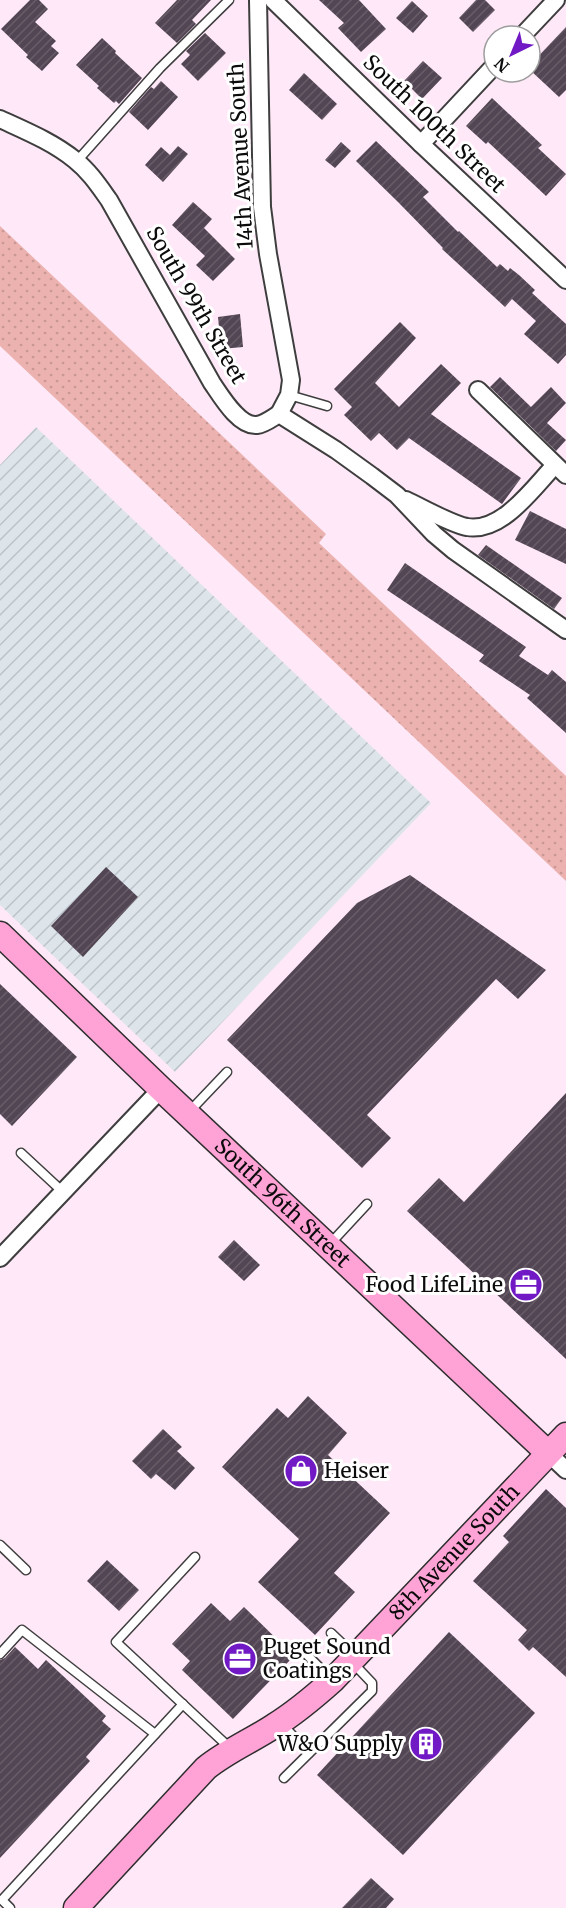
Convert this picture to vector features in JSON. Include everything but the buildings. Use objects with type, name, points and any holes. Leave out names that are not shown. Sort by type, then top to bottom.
[{"type":"street","name":"14th Avenue South","points":[[258,0],[262,207],[268,254],[291,380],[289,395],[279,414]]},
{"type":"street","name":"South 100th Street","points":[[273,0],[421,144],[566,280]]},
{"type":"street","points":[[533,24],[556,0]]},
{"type":"street","points":[[421,144],[482,79]]},
{"type":"street","name":"South 99th Street","points":[[0,119],[57,147],[94,179],[109,200],[212,383],[229,406],[246,423],[256,425],[279,414]]},
{"type":"street","points":[[397,495],[465,527],[480,527],[493,524],[505,517],[561,470],[478,390]]},
{"type":"street","points":[[279,414],[336,450],[397,495],[434,534],[453,550],[566,630]]},
{"type":"street","name":"South 96th Street","points":[[0,934],[161,1089],[566,1470]]},
{"type":"street","points":[[0,1258],[161,1089]]},
{"type":"street","name":"8th Avenue South","points":[[76,1908],[206,1768],[231,1749],[295,1713],[333,1680],[465,1535],[566,1435]]},
{"type":"lane","points":[[77,162],[160,68],[229,0]]},
{"type":"lane","points":[[289,395],[327,406]]},
{"type":"lane","points":[[188,1114],[227,1072]]},
{"type":"lane","points":[[21,1153],[63,1192]]},
{"type":"lane","points":[[328,1246],[368,1204]]},
{"type":"lane","points":[[0,1545],[26,1570]]},
{"type":"lane","points":[[195,1557],[116,1642],[231,1749]]},
{"type":"lane","points":[[0,1654],[22,1630],[156,1734]]},
{"type":"lane","points":[[284,1778],[372,1691],[372,1683],[331,1633]]},
{"type":"lane","points":[[303,1651],[333,1680]]},
{"type":"lane","points":[[10,1908],[1,1901],[183,1704]]},
{"type":"lane","points":[[280,1722],[309,1753]]},
{"type":"shaded area","points":[[0,226],[326,534],[319,543],[566,776],[566,881],[0,346]]},
{"type":"shaded area","points":[[36,427],[431,803],[175,1072],[0,905],[0,465]]},
{"type":"place","name":"Food LifeLine","points":[[526,1285]]},
{"type":"place","name":"Heiser","points":[[301,1471]]},
{"type":"place","name":"Puget Sound Coatings","points":[[240,1659]]},
{"type":"place","name":"W&O Supply","points":[[426,1744]]}]
